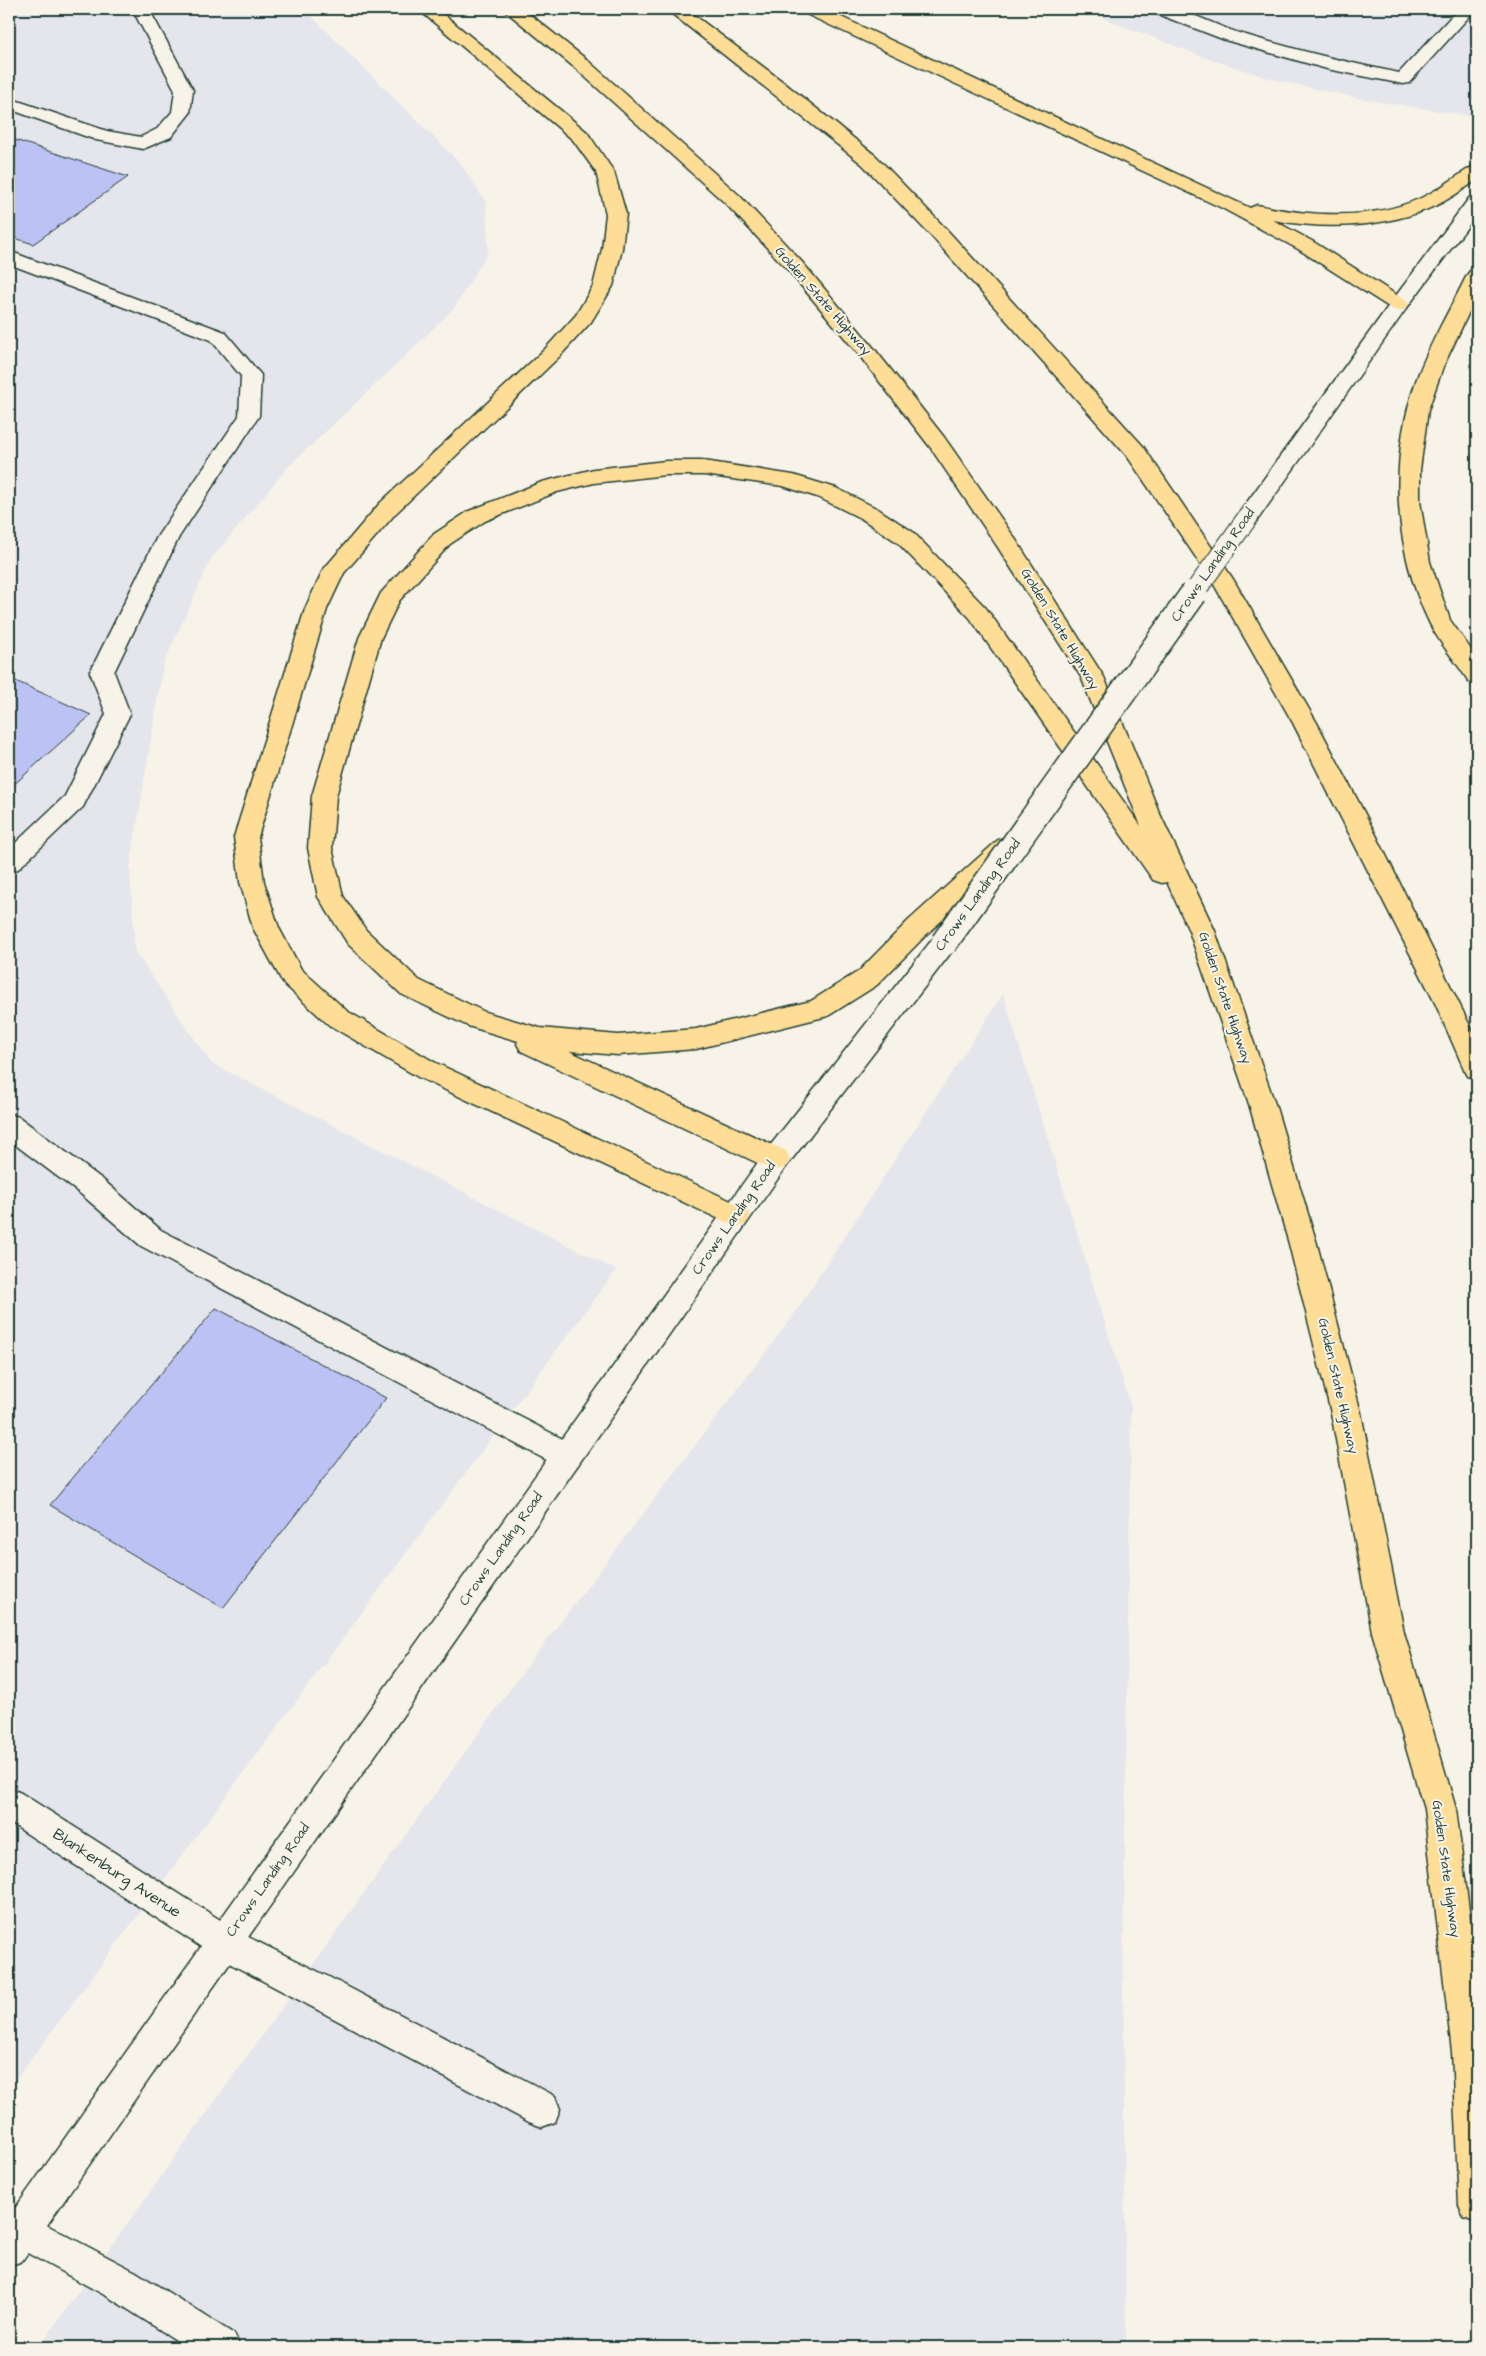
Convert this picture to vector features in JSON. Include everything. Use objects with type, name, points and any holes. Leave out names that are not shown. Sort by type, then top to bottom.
[{"type":"highway","points":[[427,9],[580,136],[604,172],[616,214],[612,249],[603,286],[584,318],[552,353],[388,508],[334,570],[316,609],[246,837],[252,882],[266,928],[292,976],[338,1018],[427,1070],[736,1216]]},
{"type":"highway","name":"Golden State Highway","points":[[512,9],[580,63],[651,124],[732,199],[796,266],[937,442],[1006,542],[1092,677],[1147,812],[1202,930],[1262,1104],[1303,1244],[1346,1413],[1388,1632],[1440,1809],[1470,2052],[1477,2205]]},
{"type":"highway","points":[[676,9],[768,79],[869,160],[942,234],[1135,451],[1222,579],[1305,723],[1435,976],[1477,1069]]},
{"type":"highway","points":[[810,9],[1229,204],[1305,245],[1399,305]]},
{"type":"highway","points":[[1229,204],[1277,216],[1313,219],[1353,218],[1397,212],[1426,202],[1477,172]]},
{"type":"highway","points":[[1477,274],[1427,381],[1409,445],[1409,454],[1411,533],[1423,576],[1439,621],[1477,676]]},
{"type":"highway","points":[[776,1159],[410,987],[357,938],[330,897],[320,848],[324,796],[370,638],[388,598],[442,540],[477,516],[542,490],[594,476],[666,468],[704,468],[744,472],[785,480],[828,492],[870,514],[905,537],[978,613],[1202,930]]},
{"type":"highway","points":[[477,1019],[540,1038],[618,1046],[696,1039],[819,1009],[868,978],[918,927],[1024,831]]},
{"type":"street","points":[[9,103],[103,136],[143,143],[164,133],[181,113],[184,90],[143,13],[138,9]]},
{"type":"street","points":[[1161,9],[1231,36],[1333,65],[1403,79],[1467,9]]},
{"type":"street","name":"Crows Landing Road","points":[[15,2239],[776,1159],[944,943],[1399,305],[1477,201]]},
{"type":"street","points":[[9,257],[218,336],[251,375],[249,416],[168,537],[102,672],[118,714],[74,801],[9,864]]},
{"type":"street","points":[[9,1126],[92,1187],[151,1238],[567,1456]]},
{"type":"street","name":"Blankenburg Avenue","points":[[9,1804],[224,1942],[316,1988],[542,2109]]},
{"type":"street","points":[[15,2239],[123,2285],[221,2347]]},
{"type":"shaded area","points":[[9,9],[304,9],[461,164],[486,203],[488,252],[454,308],[287,468],[211,559],[163,665],[130,868],[135,952],[211,1063],[616,1270],[9,2089]]},
{"type":"shaded area","points":[[1080,9],[1477,9],[1477,106],[1470,116],[1362,99],[1275,80],[1206,58]]},
{"type":"shaded area","points":[[1003,994],[1131,1407],[1123,1986],[1126,2347],[39,2347],[516,1681],[791,1319]]},
{"type":"building","points":[[9,138],[128,177],[33,244],[9,236]]},
{"type":"building","points":[[9,678],[91,715],[9,789]]},
{"type":"building","points":[[216,1308],[386,1398],[223,1608],[50,1505]]}]
